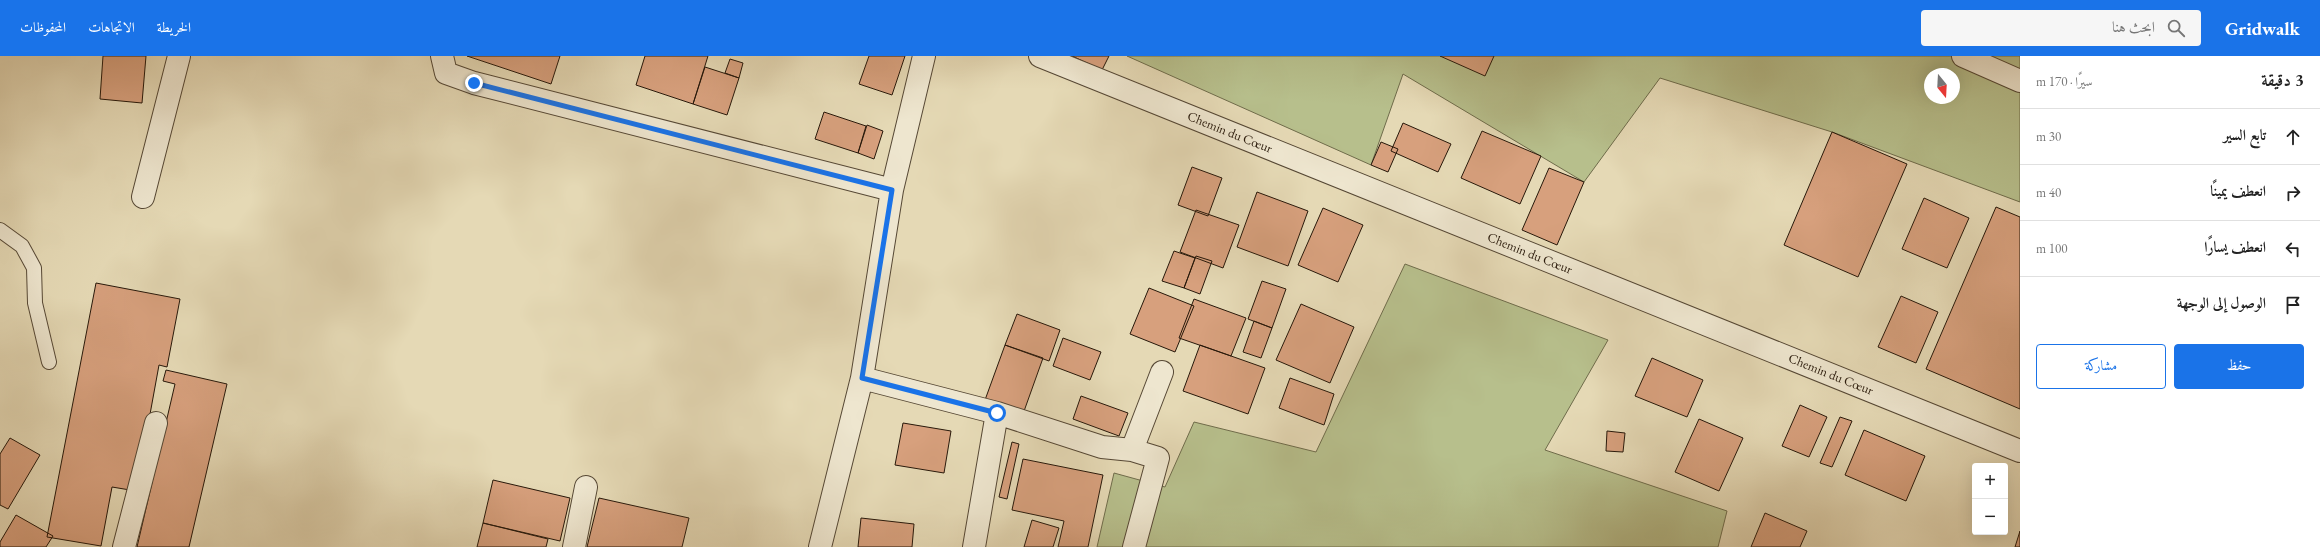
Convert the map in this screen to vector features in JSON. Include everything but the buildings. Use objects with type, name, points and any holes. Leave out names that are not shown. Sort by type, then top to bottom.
[{"type":"street","points":[[143,197],[179,56]]},
{"type":"street","points":[[442,56],[446,72],[474,83],[892,190]]},
{"type":"street","points":[[820,547],[862,378],[892,190],[924,56]]},
{"type":"street","name":"Chemin du Cœur","points":[[1040,56],[2020,451]]},
{"type":"street","points":[[1963,56],[2020,82]]},
{"type":"street","points":[[1132,450],[1162,372]]},
{"type":"street","points":[[862,378],[997,413],[1102,447],[1132,450],[1158,458],[1134,547]]},
{"type":"street","points":[[974,547],[997,413]]},
{"type":"street","points":[[124,547],[156,423]]},
{"type":"street","points":[[574,547],[586,487]]},
{"type":"lane","points":[[0,230],[22,246],[34,268],[35,302],[49,362]]},
{"type":"green space","points":[[1127,56],[2020,56],[2020,202],[1832,132],[1660,78],[1584,182],[1403,74],[1371,165]]},
{"type":"green space","points":[[1405,264],[1608,340],[1545,450],[1727,511],[1718,547],[1097,547],[1114,473],[1165,487],[1194,422],[1316,452]]},
{"type":"route","points":[[474,83],[892,190],[862,378],[997,413]]}]
